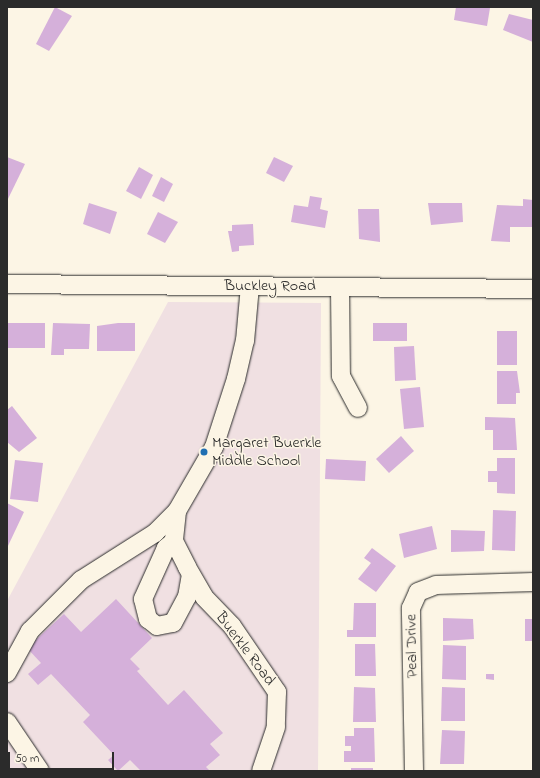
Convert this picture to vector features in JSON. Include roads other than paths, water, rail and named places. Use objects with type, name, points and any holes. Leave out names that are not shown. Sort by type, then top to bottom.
[{"type":"street","name":"Buckley Road","points":[[7,284],[533,289]]},
{"type":"street","points":[[7,673],[30,632],[81,580],[155,533],[177,511],[214,447],[236,379],[245,340],[250,286]]},
{"type":"street","points":[[340,287],[341,376],[358,408]]},
{"type":"street","points":[[177,511],[174,541],[166,548],[143,599],[148,619],[157,626],[174,623],[187,597],[191,575]]},
{"type":"street","name":"Buerkle Road","points":[[174,541],[204,598],[232,626],[277,692],[276,727],[261,771]]},
{"type":"street","name":"Peal Drive","points":[[414,771],[410,608],[418,592],[436,585],[533,582]]},
{"type":"street","points":[[7,722],[40,771]]},
{"type":"place","name":"Margaret Buerkle Middle School","points":[[204,452]]}]
